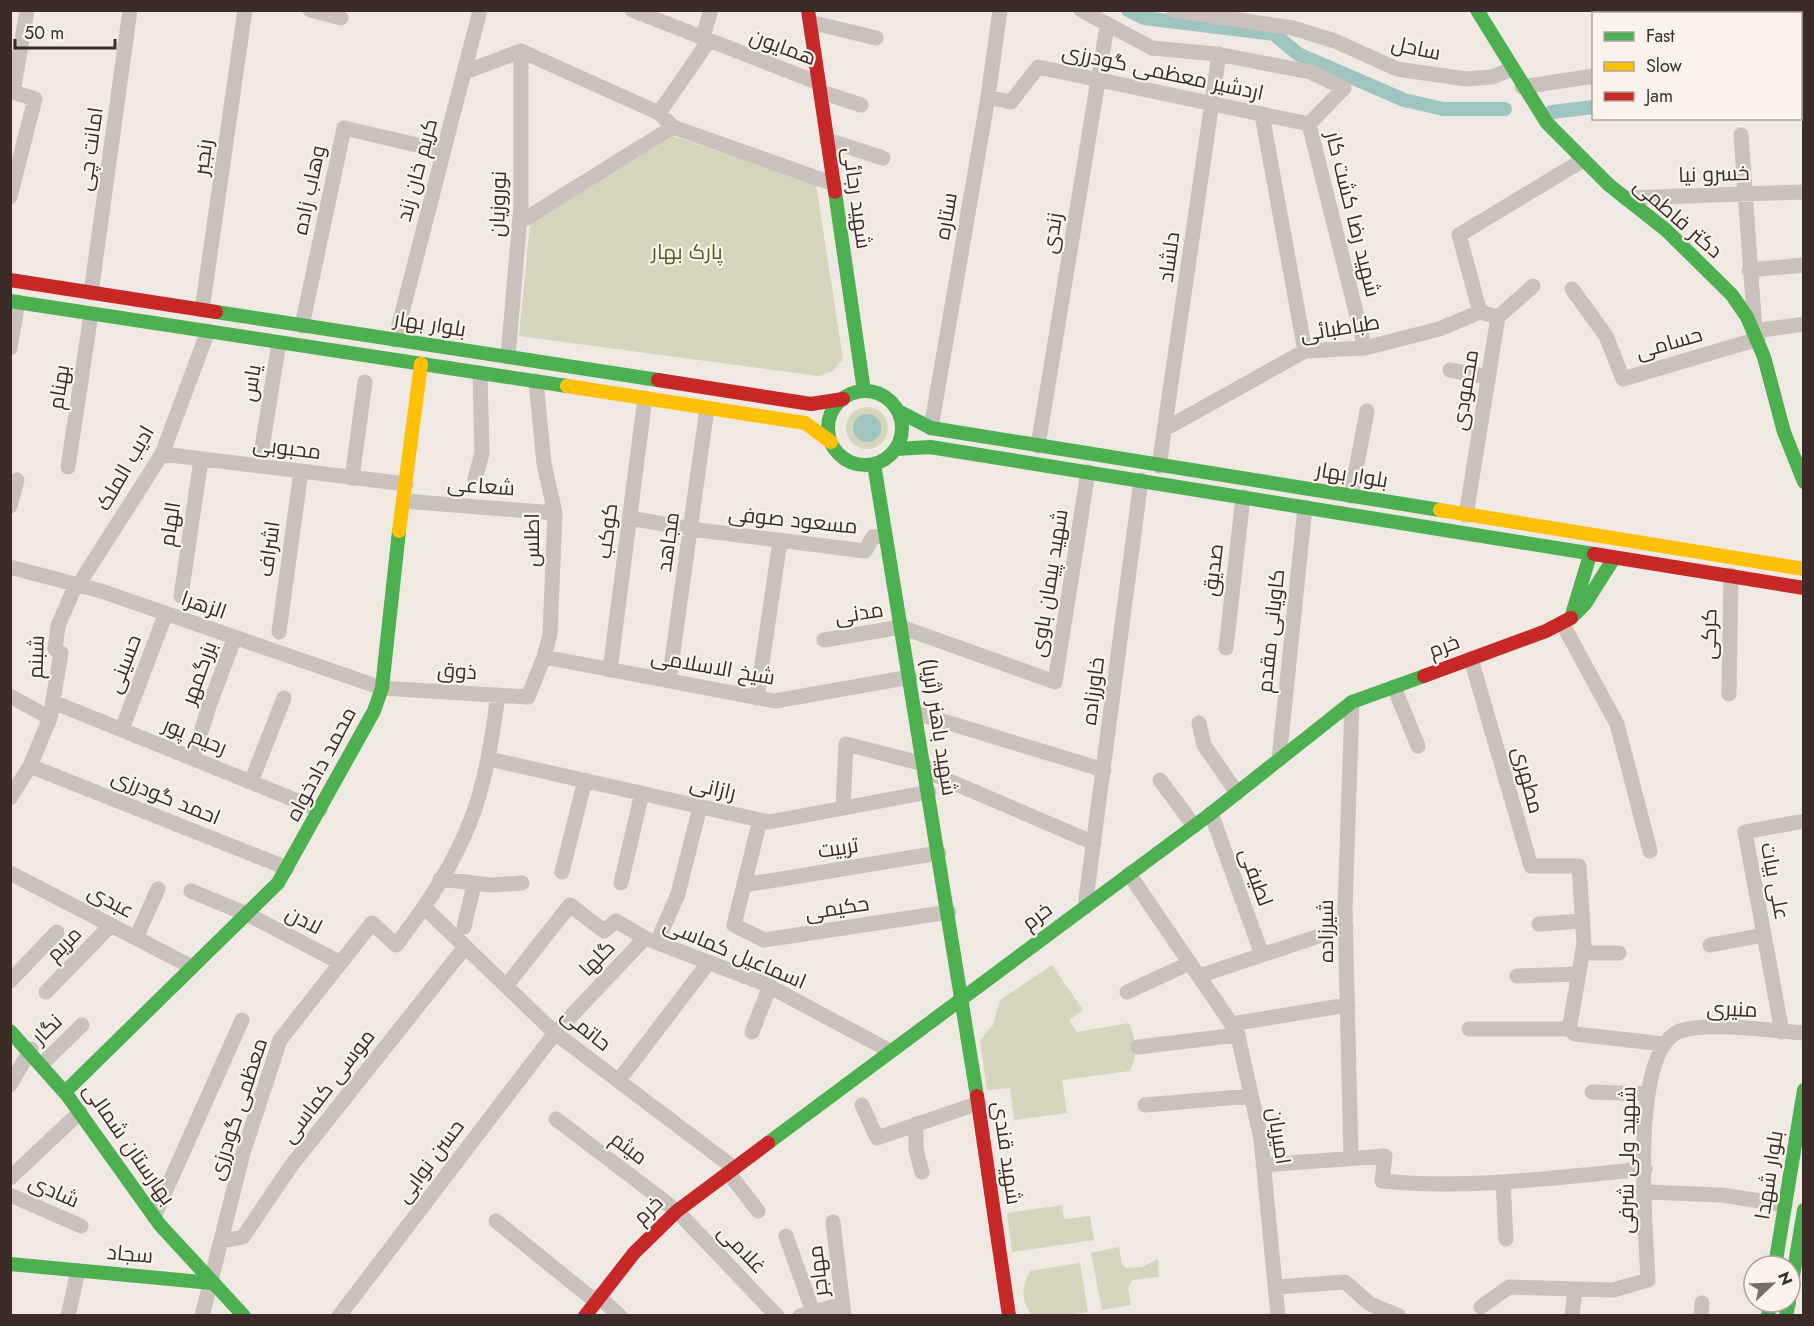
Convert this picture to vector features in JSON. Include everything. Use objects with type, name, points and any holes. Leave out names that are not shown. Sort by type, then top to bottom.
[{"type":"street","points":[[10,197],[35,99],[12,91],[27,10]]},
{"type":"street","name":"امانت چی","points":[[91,293],[130,10]]},
{"type":"street","name":"رنجبر","points":[[202,310],[245,10]]},
{"type":"street","points":[[310,10],[341,18]]},
{"type":"street","name":"کریم خان زند","points":[[395,340],[480,10]]},
{"type":"street","name":"همایون","points":[[632,10],[820,88]]},
{"type":"street","points":[[658,113],[705,40],[711,10]]},
{"type":"street","name":"ستاره","points":[[931,428],[988,97],[1000,10]]},
{"type":"street","points":[[1081,10],[1107,26],[1152,48],[1219,54],[1310,72],[1344,88],[1309,124]]},
{"type":"street","name":"ساحل","points":[[1173,10],[1293,28],[1335,41],[1397,69],[1467,79],[1492,77],[1512,69]]},
{"type":"street","name":"دکتر فاطمی","points":[[1477,10],[1522,87],[1547,123],[1625,198],[1666,230],[1732,295],[1757,335],[1784,432],[1803,483]]},
{"type":"street","points":[[809,16],[876,38]]},
{"type":"street","name":"شهید رجائی","points":[[809,16],[864,391]]},
{"type":"street","name":"زندی","points":[[1038,446],[1107,26]]},
{"type":"street","points":[[465,72],[521,51],[658,113],[673,127],[834,184]]},
{"type":"street","name":"نوروزیان","points":[[508,357],[520,222],[521,51]]},
{"type":"street","name":"دلشاد","points":[[1159,466],[1219,54]]},
{"type":"street","name":"اردشیر معظمی گودرزی","points":[[988,97],[1011,102],[1038,67],[1309,124]]},
{"type":"street","points":[[1522,87],[1592,76]]},
{"type":"street","points":[[820,88],[861,105]]},
{"type":"street","points":[[1262,115],[1305,351]]},
{"type":"street","name":"شهید رضا کشت کار","points":[[1309,124],[1365,348]]},
{"type":"street","points":[[520,222],[673,127]]},
{"type":"street","name":"وهاب زاده","points":[[302,326],[344,128],[443,151]]},
{"type":"street","points":[[1741,135],[1749,270],[1757,335],[1803,324]]},
{"type":"street","points":[[827,140],[883,158]]},
{"type":"street","points":[[1533,286],[1498,317],[1480,312],[1459,235],[1583,160]]},
{"type":"street","name":"خسرو نیا","points":[[1625,198],[1803,192]]},
{"type":"street","points":[[1749,270],[1803,265]]},
{"type":"street","name":"بلوار بهار","points":[[10,280],[812,404],[843,399]]},
{"type":"street","name":"حسامی","points":[[1572,289],[1606,336],[1623,379],[1757,335]]},
{"type":"street","points":[[125,319],[127,298]]},
{"type":"street","points":[[10,348],[14,302]]},
{"type":"street","name":"بلوار بهار","points":[[14,302],[805,423],[831,442]]},
{"type":"street","name":"طباطبائی","points":[[1166,429],[1305,351],[1365,348],[1438,329],[1480,312]]},
{"type":"street","name":"بهنام","points":[[68,467],[91,314]]},
{"type":"street","name":"محمودی","points":[[1466,515],[1498,317]]},
{"type":"street","name":"ادیب الملک","points":[[77,584],[162,454],[208,331]]},
{"type":"street","name":"یاس","points":[[259,466],[279,343]]},
{"type":"street","name":"محمد دادخواه","points":[[66,1091],[248,915],[278,883],[374,711],[382,688],[391,594],[421,364]]},
{"type":"street","points":[[579,388],[583,369]]},
{"type":"street","points":[[1450,370],[1488,377]]},
{"type":"street","points":[[475,479],[482,453],[480,373]]},
{"type":"street","name":"اطلس","points":[[528,697],[544,657],[550,634],[555,513],[544,464],[536,381]]},
{"type":"street","points":[[352,478],[365,382]]},
{"type":"street","points":[[864,391],[884,396],[898,411],[902,430],[896,449],[890,456],[874,464],[854,463],[837,451],[831,442],[830,419],[843,399],[864,391]]},
{"type":"street","name":"کوکب","points":[[610,670],[645,398]]},
{"type":"street","name":"مجاهد","points":[[669,681],[707,408]]},
{"type":"street","name":"بلوار بهار","points":[[898,411],[931,428],[1803,569]]},
{"type":"street","points":[[1351,496],[1367,411]]},
{"type":"street","name":"بلوار بهار","points":[[896,449],[930,447],[1803,588]]},
{"type":"street","name":"محبوبی","points":[[162,454],[406,484]]},
{"type":"street","name":"الهام","points":[[180,596],[201,459]]},
{"type":"street","name":"شهید باهنر (ثریا)","points":[[874,464],[963,997]]},
{"type":"street","name":"اشراف","points":[[279,632],[301,471]]},
{"type":"street","name":"شهید پیمان باوی","points":[[901,627],[1054,682],[1088,472]]},
{"type":"street","points":[[10,506],[17,480]]},
{"type":"street","name":"خاورزاده","points":[[1085,907],[1141,480]]},
{"type":"street","name":"صدیق","points":[[1226,648],[1243,496]]},
{"type":"street","name":"شعاعی","points":[[404,501],[555,513]]},
{"type":"street","name":"کاویانی مقدم","points":[[1279,760],[1305,507]]},
{"type":"street","name":"مسعود صوفی","points":[[630,518],[691,529],[865,551],[873,537],[885,536]]},
{"type":"street","points":[[757,698],[780,541]]},
{"type":"street","points":[[1590,555],[1566,620],[1617,724],[1650,850]]},
{"type":"street","name":"خرم","points":[[585,1316],[596,1298],[634,1253],[677,1211],[1194,826],[1353,702],[1471,659],[1566,620],[1585,604],[1614,558]]},
{"type":"street","name":"الزهرا","points":[[10,567],[77,584],[382,688]]},
{"type":"street","name":"کرکی","points":[[1729,694],[1731,575]]},
{"type":"street","name":"شبنم","points":[[10,798],[30,766],[50,718],[61,653],[55,649],[58,626],[77,584]]},
{"type":"street","name":"حسینی","points":[[122,729],[166,613]]},
{"type":"street","name":"مدنی","points":[[824,639],[901,627]]},
{"type":"street","name":"بزرگمهر","points":[[193,758],[209,706],[235,638]]},
{"type":"street","name":"شیخ الاسلامی","points":[[544,657],[775,701],[910,677]]},
{"type":"street","name":"مطهری","points":[[1471,659],[1531,866],[1578,866],[1582,921]]},
{"type":"street","points":[[1394,687],[1418,746]]},
{"type":"street","name":"ذوق","points":[[382,688],[528,697]]},
{"type":"street","name":"معظمی گودرزی","points":[[212,1283],[243,1153],[280,1040],[372,923],[396,945],[425,908],[470,822],[489,759],[498,695]]},
{"type":"street","points":[[10,696],[50,718]]},
{"type":"street","points":[[251,782],[284,698]]},
{"type":"street","name":"رحیم پور","points":[[53,702],[320,810]]},
{"type":"street","name":"شیرزاده","points":[[1351,1158],[1346,927],[1353,702]]},
{"type":"street","points":[[916,713],[1104,770]]},
{"type":"street","points":[[1198,723],[1204,746],[1237,793]]},
{"type":"street","points":[[843,808],[846,744],[925,768],[1094,843]]},
{"type":"street","name":"رازانی","points":[[489,759],[769,822],[929,792]]},
{"type":"street","name":"احمد گودرزی","points":[[30,766],[287,868]]},
{"type":"street","points":[[562,872],[585,780]]},
{"type":"street","points":[[1160,780],[1194,826]]},
{"type":"street","points":[[621,883],[642,794]]},
{"type":"street","name":"گلها","points":[[555,1033],[651,940],[678,894],[700,807]]},
{"type":"street","name":"لطیفی","points":[[1211,813],[1262,955]]},
{"type":"street","points":[[744,885],[760,820]]},
{"type":"street","name":"علی بیات","points":[[1782,1032],[1745,832],[1803,821]]},
{"type":"street","name":"تربیت","points":[[744,885],[939,854]]},
{"type":"street","name":"عبدی","points":[[10,873],[192,967]]},
{"type":"street","name":"امیریان","points":[[1129,874],[1234,1029],[1251,1096],[1263,1165],[1278,1316]]},
{"type":"street","points":[[440,879],[474,885],[522,883]]},
{"type":"street","points":[[464,927],[474,885]]},
{"type":"street","name":"حکیمی","points":[[744,885],[734,925],[764,940],[949,912]]},
{"type":"street","points":[[136,938],[158,889]]},
{"type":"street","name":"لادن","points":[[191,891],[248,915],[341,963]]},
{"type":"street","name":"اسماعیل کماسی","points":[[506,986],[570,905],[604,931],[616,921],[651,940],[770,986],[891,1051]]},
{"type":"street","name":"حاتمی","points":[[425,908],[555,1033],[619,1080],[731,1170]]},
{"type":"street","points":[[1539,924],[1582,921],[1582,953],[1569,1030]]},
{"type":"street","name":"مریم","points":[[46,992],[111,925]]},
{"type":"street","points":[[1127,993],[1194,969],[1262,955],[1346,927]]},
{"type":"street","points":[[10,981],[57,932]]},
{"type":"street","points":[[1710,945],[1764,935]]},
{"type":"street","name":"موسی کماسی","points":[[222,1241],[243,1238],[291,1166],[465,947]]},
{"type":"street","points":[[1582,953],[1619,952]]},
{"type":"street","points":[[619,1080],[709,962]]},
{"type":"street","points":[[1517,976],[1579,974]]},
{"type":"street","points":[[752,1032],[770,986]]},
{"type":"street","name":"شهید قندی","points":[[963,997],[1009,1316]]},
{"type":"street","points":[[1138,1047],[1348,1005]]},
{"type":"street","points":[[154,1217],[242,1020]]},
{"type":"street","name":"نگار","points":[[43,1063],[82,1025]]},
{"type":"street","name":"منیری","points":[[1664,1044],[1682,1030],[1705,1028],[1803,1033]]},
{"type":"street","points":[[1469,1029],[1569,1030],[1575,1034],[1664,1044]]},
{"type":"street","name":"بهارستان شمالی","points":[[10,1031],[32,1049],[66,1091],[154,1217],[244,1316]]},
{"type":"street","name":"حسن نوابی","points":[[339,1316],[555,1033]]},
{"type":"street","name":"شهید ولی شرفی","points":[[1575,1289],[1613,1290],[1647,1280],[1645,1169],[1647,1094],[1659,1050],[1664,1044]]},
{"type":"street","points":[[10,1085],[32,1049]]},
{"type":"street","name":"بلوار شهدا","points":[[1778,1254],[1803,1090]]},
{"type":"street","points":[[1592,1092],[1647,1094]]},
{"type":"street","points":[[1144,1105],[1251,1096]]},
{"type":"street","points":[[862,1105],[877,1138],[979,1102]]},
{"type":"street","points":[[10,1178],[80,1112]]},
{"type":"street","name":"میثم","points":[[556,1119],[677,1211]]},
{"type":"street","points":[[916,1124],[916,1150],[922,1172]]},
{"type":"street","points":[[1263,1165],[1385,1156],[1382,1181],[1423,1185],[1503,1182],[1645,1169]]},
{"type":"street","points":[[731,1170],[758,1211]]},
{"type":"street","points":[[1503,1182],[1506,1239]]},
{"type":"street","points":[[1645,1192],[1722,1195],[1785,1205]]},
{"type":"street","name":"شادی","points":[[10,1195],[81,1226]]},
{"type":"street","name":"بلوار شهدا","points":[[1796,1254],[1803,1210]]},
{"type":"street","name":"غلامی","points":[[677,1211],[777,1316]]},
{"type":"street","points":[[496,1221],[620,1316]]},
{"type":"street","name":"مهاجر","points":[[833,1222],[843,1310]]},
{"type":"street","points":[[786,1236],[806,1314],[843,1310]]},
{"type":"street","name":"سجاد","points":[[10,1264],[212,1283]]},
{"type":"street","points":[[68,1316],[78,1271]]},
{"type":"street","points":[[1276,1287],[1345,1282],[1370,1304],[1399,1316]]},
{"type":"street","points":[[202,1316],[212,1283]]},
{"type":"street","points":[[1481,1307],[1509,1287],[1575,1289],[1572,1316]]},
{"type":"green space","name":"پارک بهار","points":[[673,136],[816,184],[843,359],[833,371],[819,376],[519,336],[530,224]]},
{"type":"green space","points":[[867,407],[882,413],[888,428],[882,443],[867,449],[852,443],[846,428],[852,413]]},
{"type":"green space","points":[[1052,965],[1083,1010],[1069,1020],[1077,1032],[1129,1023],[1135,1042],[1134,1059],[1130,1071],[1062,1080],[1067,1113],[1014,1120],[1010,1088],[987,1090],[980,1040],[993,1025],[1000,1000]]},
{"type":"green space","points":[[1062,1205],[1064,1219],[1090,1216],[1094,1240],[1012,1252],[1007,1213]]},
{"type":"green space","points":[[1119,1247],[1122,1264],[1126,1268],[1142,1267],[1158,1259],[1159,1277],[1132,1280],[1128,1288],[1131,1305],[1102,1310],[1091,1253]]},
{"type":"green space","points":[[1080,1263],[1088,1312],[1032,1315],[1024,1299],[1025,1283],[1030,1271]]},
{"type":"water","points":[[867,414],[877,418],[881,428],[877,438],[867,442],[857,438],[853,428],[857,418]]},
{"type":"waterway","points":[[1128,10],[1144,18],[1274,34],[1298,54],[1404,100],[1443,109],[1505,109]]},
{"type":"waterway","points":[[1552,112],[1592,107]]},
{"type":"traffic: fast","points":[[1477,10],[1547,123],[1609,185],[1666,230],[1732,295],[1747,317],[1764,357],[1784,432],[1804,482]]},
{"type":"traffic: fast","points":[[835,192],[864,391]]},
{"type":"traffic: fast","points":[[10,301],[567,386]]},
{"type":"traffic: fast","points":[[216,312],[658,380]]},
{"type":"traffic: fast","points":[[865,391],[879,394],[891,402],[899,414],[902,428],[899,442],[891,454],[879,462],[865,465],[851,462],[839,454],[831,442],[828,428],[831,414],[839,402],[851,394],[865,391]]},
{"type":"traffic: fast","points":[[898,411],[931,428],[1440,510]]},
{"type":"traffic: fast","points":[[896,449],[930,447],[1594,554]]},
{"type":"traffic: fast","points":[[874,464],[977,1096]]},
{"type":"traffic: fast","points":[[66,1091],[278,883],[374,711],[382,688],[399,531]]},
{"type":"traffic: fast","points":[[1590,555],[1571,618],[1585,604],[1614,558]]},
{"type":"traffic: fast","points":[[768,1143],[1209,815],[1352,702],[1424,676]]},
{"type":"traffic: fast","points":[[10,1031],[67,1095],[160,1225],[244,1316]]},
{"type":"traffic: fast","points":[[1777,1254],[1804,1090]]},
{"type":"traffic: fast","points":[[1797,1254],[1804,1210]]},
{"type":"traffic: fast","points":[[10,1264],[212,1283]]},
{"type":"traffic: slow","points":[[399,531],[421,364]]},
{"type":"traffic: slow","points":[[567,386],[805,423],[831,442]]},
{"type":"traffic: slow","points":[[1440,510],[1804,569]]},
{"type":"traffic: jam","points":[[808,10],[835,192]]},
{"type":"traffic: jam","points":[[10,280],[216,312]]},
{"type":"traffic: jam","points":[[658,380],[811,404],[843,399]]},
{"type":"traffic: jam","points":[[1594,554],[1804,588]]},
{"type":"traffic: jam","points":[[1424,676],[1546,631],[1571,618]]},
{"type":"traffic: jam","points":[[977,1096],[1009,1316]]},
{"type":"traffic: jam","points":[[585,1316],[634,1253],[677,1211],[768,1143]]}]
